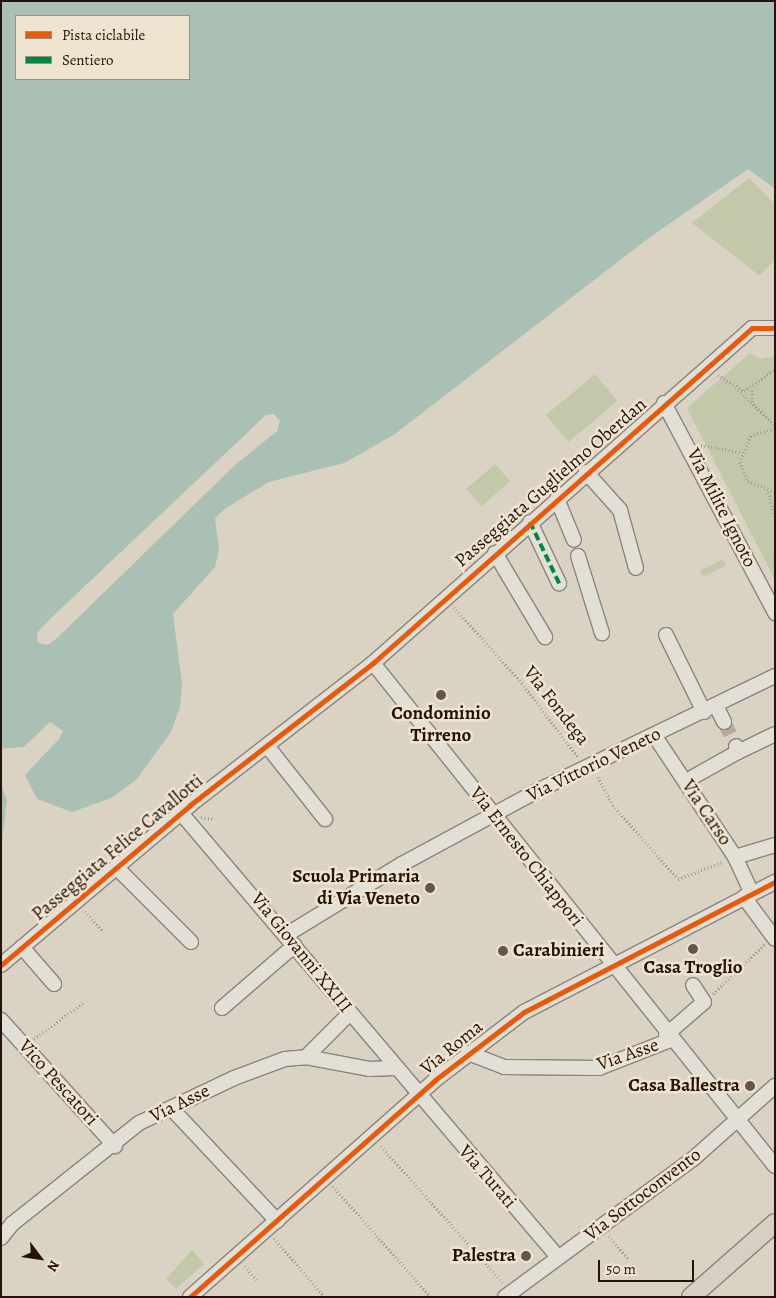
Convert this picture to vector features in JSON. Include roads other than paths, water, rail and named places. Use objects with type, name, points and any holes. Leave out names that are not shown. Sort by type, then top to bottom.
[{"type":"main road","points":[[691,1297],[775,1222]]},
{"type":"street","name":"Passeggiata Guglielmo Oberdan","points":[[373,663],[556,498],[752,328],[775,328]]},
{"type":"street","name":"Via Milite Ignoto","points":[[664,403],[690,448],[775,613]]},
{"type":"street","points":[[586,472],[620,510],[636,568]]},
{"type":"street","points":[[556,498],[574,540]]},
{"type":"street","points":[[530,522],[559,583]]},
{"type":"street","points":[[495,553],[545,636]]},
{"type":"street","points":[[578,556],[602,632]]},
{"type":"street","points":[[666,635],[710,709],[724,722]]},
{"type":"street","name":"Passeggiata Felice Cavallotti","points":[[1,964],[181,813],[268,747],[373,663]]},
{"type":"street","name":"Via Ernesto Chiappori","points":[[373,663],[668,1038],[737,1118],[775,1166]]},
{"type":"street","name":"Via Vittorio Veneto","points":[[222,1008],[291,940],[402,864],[586,768],[775,676]]},
{"type":"street","points":[[693,777],[737,749],[775,734]]},
{"type":"street","name":"Via Carso","points":[[654,735],[735,857],[748,895],[774,938]]},
{"type":"street","points":[[268,747],[325,819]]},
{"type":"street","name":"Via Giovanni XXIII","points":[[181,813],[291,940],[418,1096]]},
{"type":"street","points":[[735,857],[775,845]]},
{"type":"street","points":[[116,867],[192,942]]},
{"type":"street","name":"Via Roma","points":[[190,1297],[468,1053],[524,1012],[775,882]]},
{"type":"street","points":[[22,947],[54,984]]},
{"type":"street","name":"Via Asse","points":[[468,1053],[504,1067],[599,1068],[668,1038],[704,1002],[693,985]]},
{"type":"street","points":[[306,1057],[350,1013]]},
{"type":"street","name":"Vico Pescatori","points":[[1,1020],[115,1146]]},
{"type":"street","name":"Via Asse","points":[[1,1238],[64,1181],[115,1146],[138,1123],[171,1108],[285,1059],[306,1057],[369,1069],[395,1068]]},
{"type":"street","name":"Via Sottoconvento","points":[[508,1294],[693,1159],[775,1086]]},
{"type":"street","name":"Via Turati","points":[[418,1096],[558,1257]]},
{"type":"street","points":[[171,1108],[272,1225]]},
{"type":"tunnel","points":[[724,722],[736,746]]},
{"type":"place","name":"Condominio Tirreno","points":[[441,695]]},
{"type":"place","name":"Scuola Primaria di Via Veneto","points":[[430,888]]},
{"type":"place","name":"Casa Troglio","points":[[693,949]]},
{"type":"place","name":"Carabinieri","points":[[503,951]]},
{"type":"place","name":"Casa Ballestra","points":[[750,1086]]},
{"type":"place","name":"Palestra","points":[[526,1256]]}]
